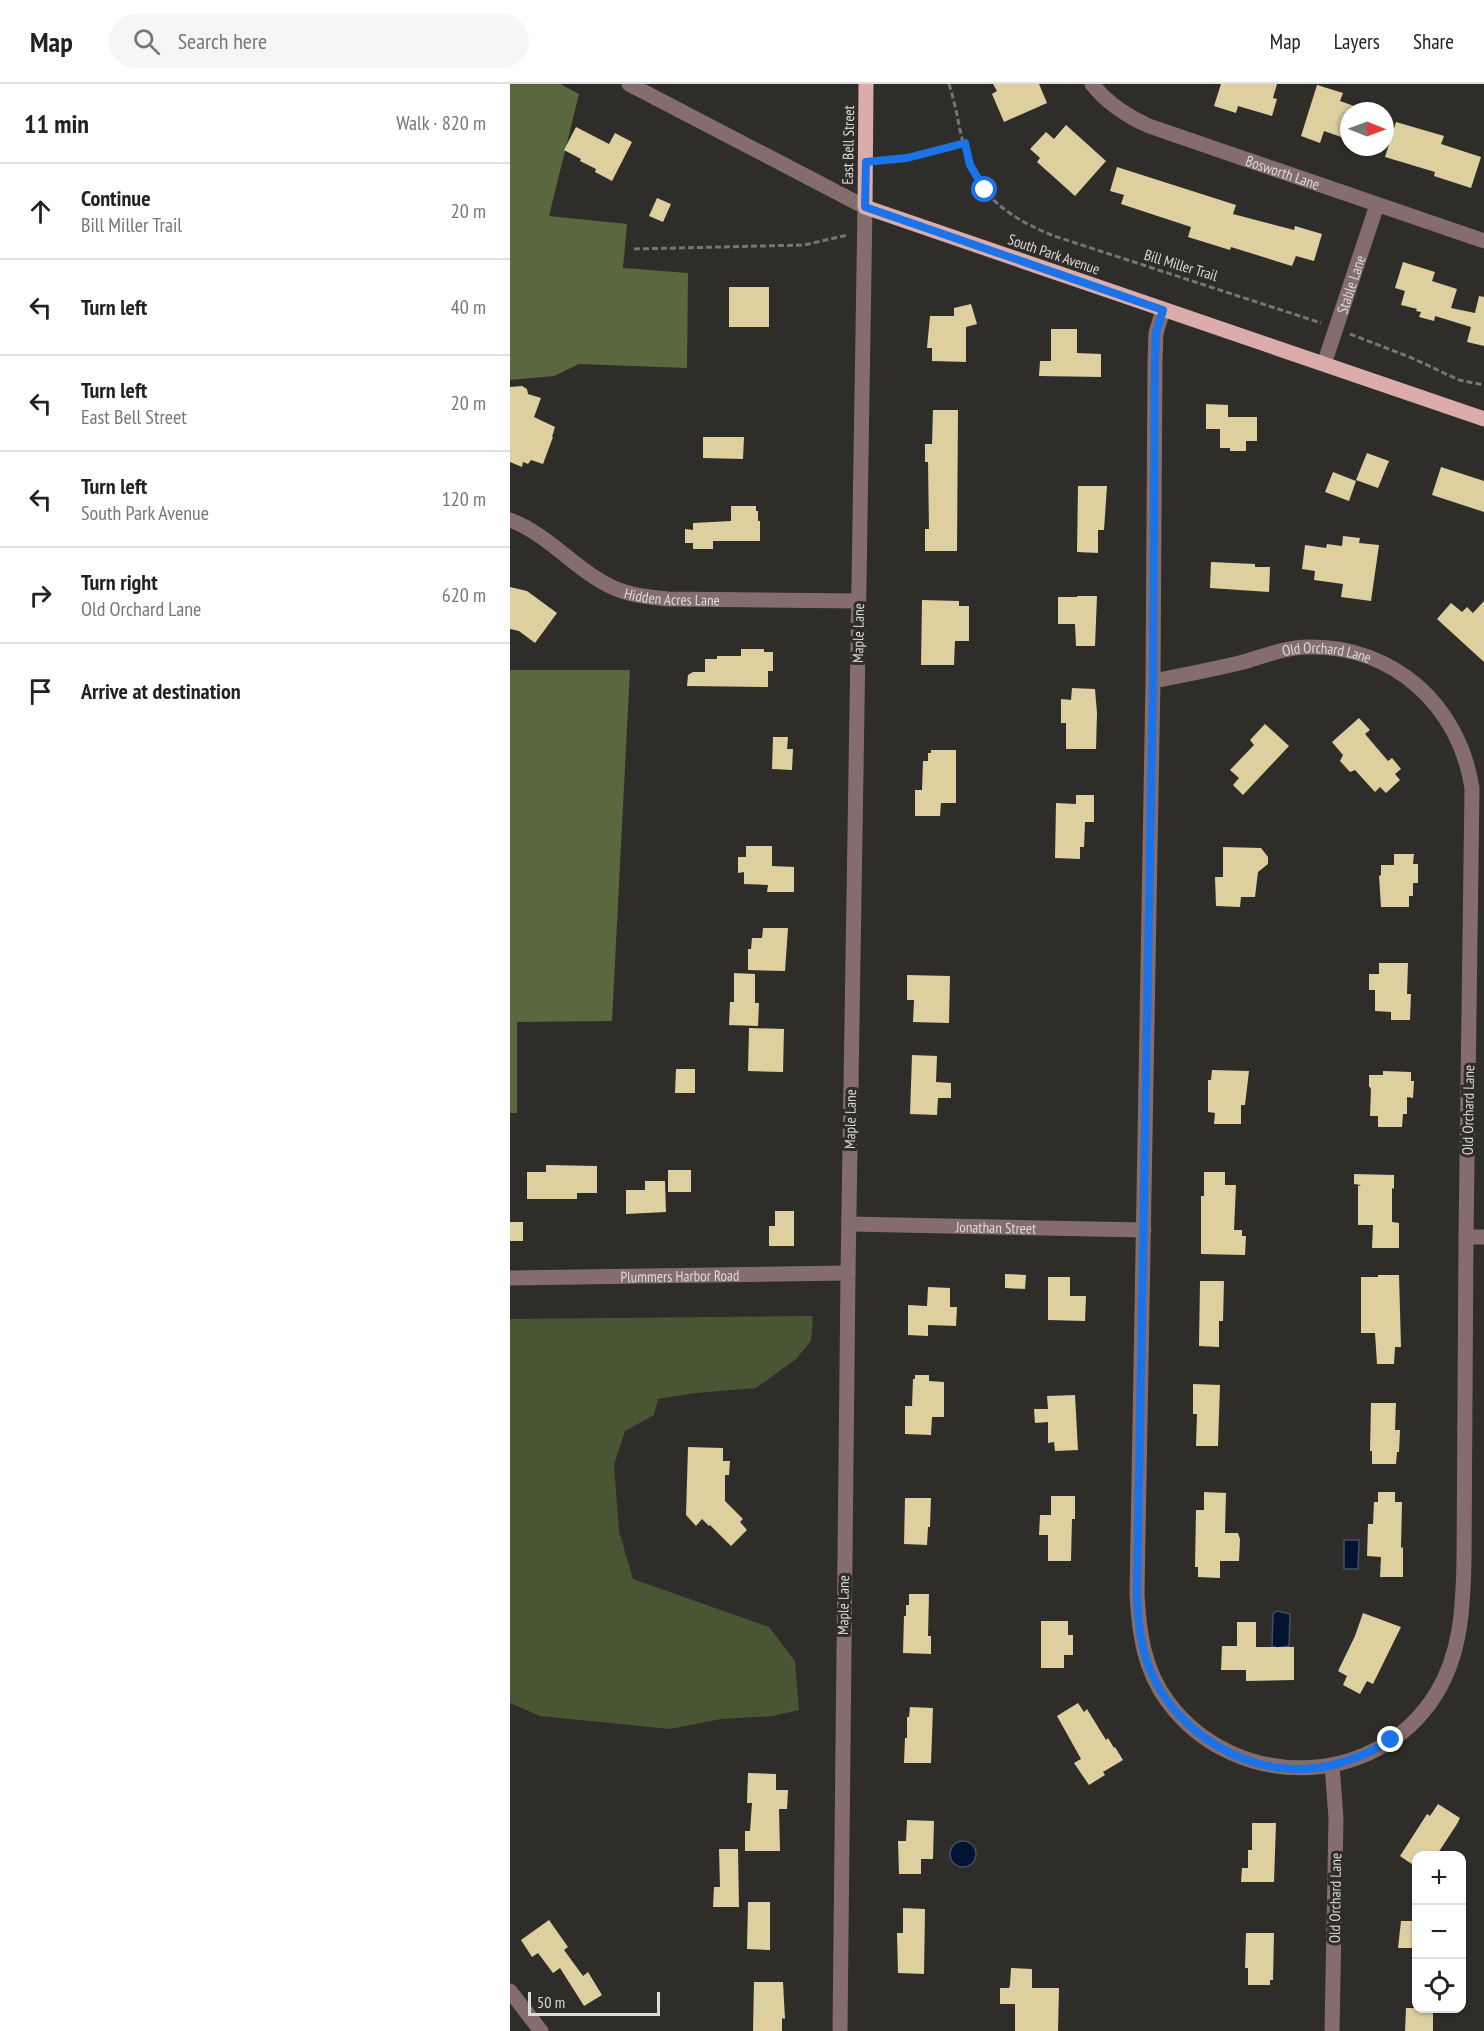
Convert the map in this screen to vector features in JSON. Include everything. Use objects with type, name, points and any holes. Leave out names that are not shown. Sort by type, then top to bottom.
[{"type":"main road","name":"East Bell Street","points":[[865,207],[866,84]]},
{"type":"main road","name":"South Park Avenue","points":[[865,207],[1484,419]]},
{"type":"street","name":"South Park Avenue","points":[[629,84],[865,207]]},
{"type":"street","name":"Bosworth Lane","points":[[1092,84],[1109,102],[1128,116],[1149,126],[1484,241]]},
{"type":"street","name":"Stable Lane","points":[[1324,363],[1377,205]]},
{"type":"street","name":"Maple Lane","points":[[840,2031],[848,1273],[865,207]]},
{"type":"street","name":"Old Orchard Lane","points":[[1153,681],[1307,647],[1365,656],[1409,679],[1432,699],[1451,726],[1469,772],[1473,809],[1463,1603],[1456,1645],[1437,1692],[1427,1707],[1404,1730],[1377,1749],[1347,1761],[1316,1768],[1266,1766],[1234,1755],[1203,1737],[1177,1714],[1158,1686],[1147,1662],[1141,1641],[1137,1594],[1153,681],[1155,360],[1156,333],[1163,310]]},
{"type":"street","name":"Hidden Acres Lane","points":[[510,520],[549,541],[589,573],[614,588],[638,596],[668,600],[858,601]]},
{"type":"street","name":"Jonathan Street","points":[[849,1224],[1144,1230]]},
{"type":"street","points":[[1466,1237],[1484,1237]]},
{"type":"street","name":"Plummers Harbor Road","points":[[510,1278],[848,1273]]},
{"type":"street","name":"Old Orchard Lane","points":[[1332,1765],[1336,1818],[1332,2031]]},
{"type":"street","points":[[510,1991],[541,2031]]},
{"type":"path","name":"Bill Miller Trail","points":[[949,84],[970,165],[985,190],[1000,206],[1031,227],[1114,257],[1336,328],[1412,358],[1459,380],[1484,385]]},
{"type":"path","points":[[866,162],[907,158],[965,143]]},
{"type":"path","points":[[634,249],[804,245],[864,232]]},
{"type":"green space","points":[[510,84],[560,84],[579,94],[549,216],[627,224],[623,268],[688,273],[687,368],[579,364],[554,376],[510,380]]},
{"type":"green space","points":[[510,670],[630,670],[612,1021],[517,1022],[517,1113],[510,1113]]},
{"type":"green space","points":[[813,1316],[811,1341],[796,1359],[756,1388],[658,1399],[654,1415],[625,1431],[614,1465],[619,1531],[633,1579],[769,1627],[795,1661],[799,1710],[773,1716],[721,1719],[670,1729],[540,1716],[510,1703],[510,1319]]},
{"type":"water","points":[[1344,1540],[1359,1540],[1358,1569],[1344,1569]]},
{"type":"water","points":[[1277,1611],[1290,1614],[1289,1646],[1277,1648],[1272,1646],[1273,1614]]},
{"type":"water","points":[[963,1841],[972,1845],[976,1854],[972,1863],[963,1867],[954,1863],[950,1854],[954,1845]]},
{"type":"building","points":[[993,84],[1039,84],[1047,103],[1004,122],[992,94],[997,91]]},
{"type":"building","points":[[1221,84],[1277,84],[1273,98],[1277,99],[1272,116],[1238,106],[1236,113],[1214,106]]},
{"type":"building","points":[[1317,85],[1343,93],[1340,101],[1343,102],[1340,102],[1340,137],[1324,131],[1320,143],[1301,136]]},
{"type":"building","points":[[1396,122],[1444,136],[1441,144],[1481,157],[1471,188],[1434,176],[1435,172],[1385,157],[1394,156]]},
{"type":"building","points":[[1066,125],[1106,161],[1075,196],[1037,162],[1040,158],[1030,149],[1046,132],[1054,139]]},
{"type":"building","points":[[576,127],[609,144],[615,133],[632,142],[612,181],[564,150]]},
{"type":"building","points":[[1117,167],[1236,205],[1233,214],[1294,230],[1295,226],[1322,234],[1314,261],[1296,256],[1292,266],[1231,247],[1230,250],[1188,237],[1191,227],[1121,204],[1124,195],[1110,191]]},
{"type":"building","points":[[657,198],[671,204],[663,222],[649,216]]},
{"type":"building","points":[[1403,262],[1435,272],[1432,281],[1457,289],[1451,308],[1475,313],[1479,296],[1484,297],[1484,346],[1467,342],[1471,327],[1435,316],[1434,321],[1419,317],[1421,312],[1416,311],[1417,309],[1401,305],[1405,291],[1395,288]]},
{"type":"building","points":[[729,287],[769,287],[769,327],[729,327]]},
{"type":"building","points":[[971,304],[977,324],[966,327],[966,362],[932,361],[932,348],[927,348],[930,316],[954,316],[954,308]]},
{"type":"building","points":[[1051,329],[1077,329],[1077,353],[1101,354],[1101,377],[1039,376],[1040,361],[1051,361]]},
{"type":"building","points":[[522,386],[527,389],[528,394],[541,398],[534,417],[555,427],[543,464],[531,460],[528,464],[523,462],[522,467],[510,462],[510,387]]},
{"type":"building","points":[[1206,404],[1228,405],[1228,417],[1257,417],[1257,441],[1246,441],[1246,451],[1230,451],[1230,448],[1220,448],[1220,429],[1206,429]]},
{"type":"building","points":[[933,410],[958,410],[957,551],[925,551],[925,529],[929,529],[928,462],[925,462],[925,444],[932,444]]},
{"type":"building","points":[[703,437],[744,437],[743,459],[703,458]]},
{"type":"building","points":[[1367,453],[1389,461],[1378,488],[1356,480]]},
{"type":"building","points":[[1441,467],[1484,481],[1484,512],[1432,495]]},
{"type":"building","points":[[1333,472],[1356,481],[1349,501],[1325,492]]},
{"type":"building","points":[[1078,486],[1107,486],[1104,530],[1098,530],[1098,553],[1077,552]]},
{"type":"building","points":[[731,506],[756,506],[758,521],[760,521],[760,541],[713,541],[713,549],[693,549],[693,543],[685,543],[685,529],[693,530],[693,523],[731,521]]},
{"type":"building","points":[[1343,536],[1360,538],[1359,543],[1379,545],[1371,601],[1341,597],[1343,584],[1314,580],[1315,571],[1302,569],[1305,545],[1326,548],[1327,544],[1342,546]]},
{"type":"building","points":[[1211,562],[1270,567],[1269,592],[1210,588]]},
{"type":"building","points":[[510,587],[527,591],[557,613],[535,643],[519,631],[510,629]]},
{"type":"building","points":[[1097,596],[1095,646],[1076,646],[1075,624],[1058,624],[1058,597]]},
{"type":"building","points":[[922,600],[959,601],[959,606],[969,606],[969,641],[955,641],[954,665],[921,665]]},
{"type":"building","points":[[1484,601],[1484,662],[1437,619],[1451,603],[1462,612],[1467,607],[1473,613]]},
{"type":"building","points":[[741,649],[764,649],[764,652],[773,652],[773,671],[768,671],[768,687],[687,686],[688,675],[693,672],[705,672],[705,659],[717,659],[717,656],[741,656]]},
{"type":"building","points":[[1072,688],[1095,689],[1096,749],[1066,749],[1066,723],[1061,723],[1061,699],[1071,700]]},
{"type":"building","points":[[1359,718],[1370,730],[1365,734],[1388,761],[1392,758],[1401,769],[1395,774],[1400,780],[1386,793],[1380,787],[1375,792],[1355,770],[1350,772],[1340,761],[1343,755],[1332,742]]},
{"type":"building","points":[[1265,724],[1289,746],[1243,795],[1233,785],[1239,778],[1230,770],[1254,745],[1250,740]]},
{"type":"building","points":[[773,737],[788,737],[787,749],[793,749],[792,770],[772,769]]},
{"type":"building","points":[[931,750],[956,750],[956,803],[941,803],[940,816],[915,816],[915,790],[922,790],[923,761],[928,761],[928,753],[931,753]]},
{"type":"building","points":[[1076,795],[1094,795],[1094,822],[1085,822],[1084,847],[1080,847],[1080,859],[1055,858],[1056,803],[1076,804]]},
{"type":"building","points":[[746,846],[772,846],[772,866],[794,867],[794,892],[767,892],[768,885],[744,884],[744,872],[738,873],[738,857],[746,857]]},
{"type":"building","points":[[1223,847],[1261,848],[1268,857],[1268,864],[1258,872],[1255,897],[1241,897],[1240,907],[1216,906],[1215,877],[1223,877]]},
{"type":"building","points":[[1394,854],[1414,854],[1413,864],[1418,864],[1418,883],[1413,883],[1413,896],[1409,896],[1409,907],[1381,907],[1379,876],[1381,865],[1394,865]]},
{"type":"building","points":[[763,928],[788,928],[785,971],[748,970],[748,949],[751,949],[752,938],[762,938]]},
{"type":"building","points":[[1379,963],[1408,963],[1407,994],[1411,994],[1410,1020],[1391,1020],[1391,1012],[1375,1011],[1375,990],[1369,990],[1369,974],[1379,974]]},
{"type":"building","points":[[734,973],[755,974],[755,1003],[759,1003],[758,1026],[729,1025],[730,1002],[734,1002]]},
{"type":"building","points":[[907,975],[950,976],[949,1023],[913,1022],[914,1000],[907,1000]]},
{"type":"building","points":[[749,1028],[784,1029],[783,1072],[748,1071]]},
{"type":"building","points":[[912,1055],[937,1056],[936,1082],[951,1083],[951,1098],[938,1098],[937,1115],[910,1114]]},
{"type":"building","points":[[676,1069],[695,1069],[695,1093],[675,1093]]},
{"type":"building","points":[[1212,1070],[1249,1071],[1245,1105],[1241,1105],[1241,1124],[1214,1124],[1215,1113],[1208,1112],[1208,1080],[1211,1080]]},
{"type":"building","points":[[1383,1071],[1411,1072],[1411,1081],[1414,1081],[1413,1098],[1407,1097],[1407,1114],[1403,1114],[1402,1127],[1378,1127],[1378,1116],[1370,1116],[1369,1075],[1383,1075]]},
{"type":"building","points":[[546,1165],[597,1166],[597,1193],[577,1193],[577,1199],[527,1199],[527,1172],[546,1172]]},
{"type":"building","points":[[668,1170],[691,1170],[691,1192],[668,1192]]},
{"type":"building","points":[[1204,1172],[1225,1172],[1225,1185],[1236,1185],[1234,1230],[1242,1230],[1242,1236],[1246,1236],[1245,1255],[1201,1254],[1201,1196],[1204,1196]]},
{"type":"building","points":[[1354,1174],[1394,1175],[1392,1222],[1399,1223],[1399,1248],[1372,1248],[1373,1225],[1358,1225],[1358,1186],[1361,1185],[1354,1184]]},
{"type":"building","points":[[645,1181],[665,1181],[666,1212],[626,1214],[626,1190],[645,1190]]},
{"type":"building","points":[[775,1211],[794,1211],[794,1246],[769,1246],[769,1226],[775,1226]]},
{"type":"building","points":[[510,1222],[523,1222],[523,1241],[510,1241]]},
{"type":"building","points":[[1005,1274],[1026,1275],[1025,1289],[1005,1288]]},
{"type":"building","points":[[1378,1275],[1399,1275],[1401,1347],[1395,1347],[1394,1364],[1377,1364],[1375,1333],[1361,1333],[1361,1277],[1378,1277]]},
{"type":"building","points":[[1048,1277],[1070,1277],[1070,1296],[1086,1296],[1085,1321],[1048,1320]]},
{"type":"building","points":[[1200,1281],[1224,1281],[1223,1321],[1219,1321],[1219,1347],[1199,1346]]},
{"type":"building","points":[[928,1287],[950,1288],[950,1307],[957,1307],[956,1326],[928,1325],[928,1336],[908,1335],[908,1305],[927,1306]]},
{"type":"building","points":[[915,1375],[929,1375],[929,1381],[944,1382],[944,1417],[932,1417],[931,1435],[905,1434],[905,1406],[912,1406]]},
{"type":"building","points":[[1193,1384],[1220,1385],[1218,1446],[1196,1446],[1197,1414],[1193,1414]]},
{"type":"building","points":[[1075,1395],[1078,1450],[1055,1451],[1054,1442],[1048,1443],[1048,1422],[1035,1423],[1034,1409],[1048,1409],[1047,1396]]},
{"type":"building","points":[[1371,1403],[1396,1403],[1395,1430],[1400,1430],[1396,1464],[1372,1464]]},
{"type":"building","points":[[688,1447],[723,1448],[723,1461],[730,1461],[729,1475],[725,1475],[725,1501],[743,1519],[740,1522],[747,1530],[731,1546],[702,1519],[696,1526],[686,1515]]},
{"type":"building","points":[[1204,1492],[1226,1493],[1225,1533],[1238,1533],[1240,1539],[1239,1561],[1220,1561],[1220,1578],[1198,1577],[1198,1567],[1195,1567],[1196,1510],[1204,1510]]},
{"type":"building","points":[[1378,1492],[1395,1492],[1395,1502],[1402,1502],[1403,1577],[1380,1577],[1381,1557],[1367,1556],[1368,1524],[1373,1524],[1374,1502],[1378,1502]]},
{"type":"building","points":[[1051,1496],[1075,1496],[1071,1561],[1048,1561],[1048,1535],[1039,1535],[1040,1515],[1051,1515]]},
{"type":"building","points":[[905,1498],[931,1498],[927,1545],[904,1544]]},
{"type":"building","points":[[909,1594],[929,1594],[928,1636],[931,1636],[931,1654],[903,1653],[904,1616],[906,1616],[906,1605],[909,1605]]},
{"type":"building","points":[[1363,1613],[1401,1627],[1373,1684],[1367,1681],[1360,1694],[1343,1685],[1347,1676],[1338,1671]]},
{"type":"building","points":[[1041,1621],[1068,1621],[1068,1635],[1073,1635],[1073,1655],[1064,1655],[1064,1668],[1041,1668]]},
{"type":"building","points":[[1237,1622],[1256,1622],[1256,1647],[1294,1647],[1294,1680],[1246,1681],[1246,1670],[1221,1670],[1222,1646],[1237,1646]]},
{"type":"building","points":[[1078,1703],[1084,1712],[1087,1709],[1106,1740],[1108,1738],[1123,1760],[1103,1772],[1105,1775],[1089,1785],[1074,1763],[1081,1759],[1057,1716]]},
{"type":"building","points":[[910,1707],[933,1708],[931,1763],[904,1763],[907,1717],[909,1717]]},
{"type":"building","points":[[748,1773],[776,1774],[776,1790],[788,1790],[787,1809],[779,1809],[780,1851],[745,1851],[745,1831],[750,1831],[752,1803],[747,1803]]},
{"type":"building","points":[[1438,1804],[1460,1818],[1439,1851],[1412,1851],[1412,1864],[1400,1856],[1427,1814],[1430,1816]]},
{"type":"building","points":[[907,1820],[934,1821],[933,1859],[921,1859],[921,1874],[899,1874],[898,1841],[906,1841]]},
{"type":"building","points":[[1252,1823],[1276,1823],[1274,1882],[1241,1882],[1242,1868],[1248,1868],[1248,1850],[1252,1850]]},
{"type":"building","points":[[719,1849],[738,1849],[739,1907],[713,1907],[714,1887],[720,1887]]},
{"type":"building","points":[[748,1902],[770,1902],[770,1950],[747,1949]]},
{"type":"building","points":[[903,1908],[925,1909],[924,1974],[898,1973],[897,1933],[903,1933]]},
{"type":"building","points":[[549,1920],[568,1947],[564,1950],[583,1976],[588,1972],[602,1995],[584,2006],[560,1968],[553,1973],[538,1953],[532,1957],[521,1940]]},
{"type":"building","points":[[1401,1921],[1412,1921],[1412,1948],[1398,1948]]},
{"type":"building","points":[[1246,1933],[1274,1933],[1273,1980],[1270,1980],[1270,1985],[1248,1985],[1248,1968],[1245,1968]]},
{"type":"building","points":[[1011,1968],[1032,1969],[1032,1988],[1059,1988],[1058,2031],[1015,2031],[1015,2004],[1000,2004],[1000,1988],[1009,1988]]},
{"type":"building","points":[[754,1982],[783,1982],[785,2019],[782,2018],[782,2031],[753,2031]]},
{"type":"building","points":[[1406,2008],[1412,2008],[1412,2013],[1433,2013],[1433,2031],[1405,2031]]},
{"type":"route","points":[[985,190],[970,165],[965,143],[907,158],[866,162],[865,207],[1163,310],[1156,333],[1155,360],[1153,681],[1137,1594],[1141,1641],[1150,1670],[1177,1714],[1203,1737],[1234,1755],[1266,1766],[1316,1768],[1362,1756],[1391,1740]]}]
